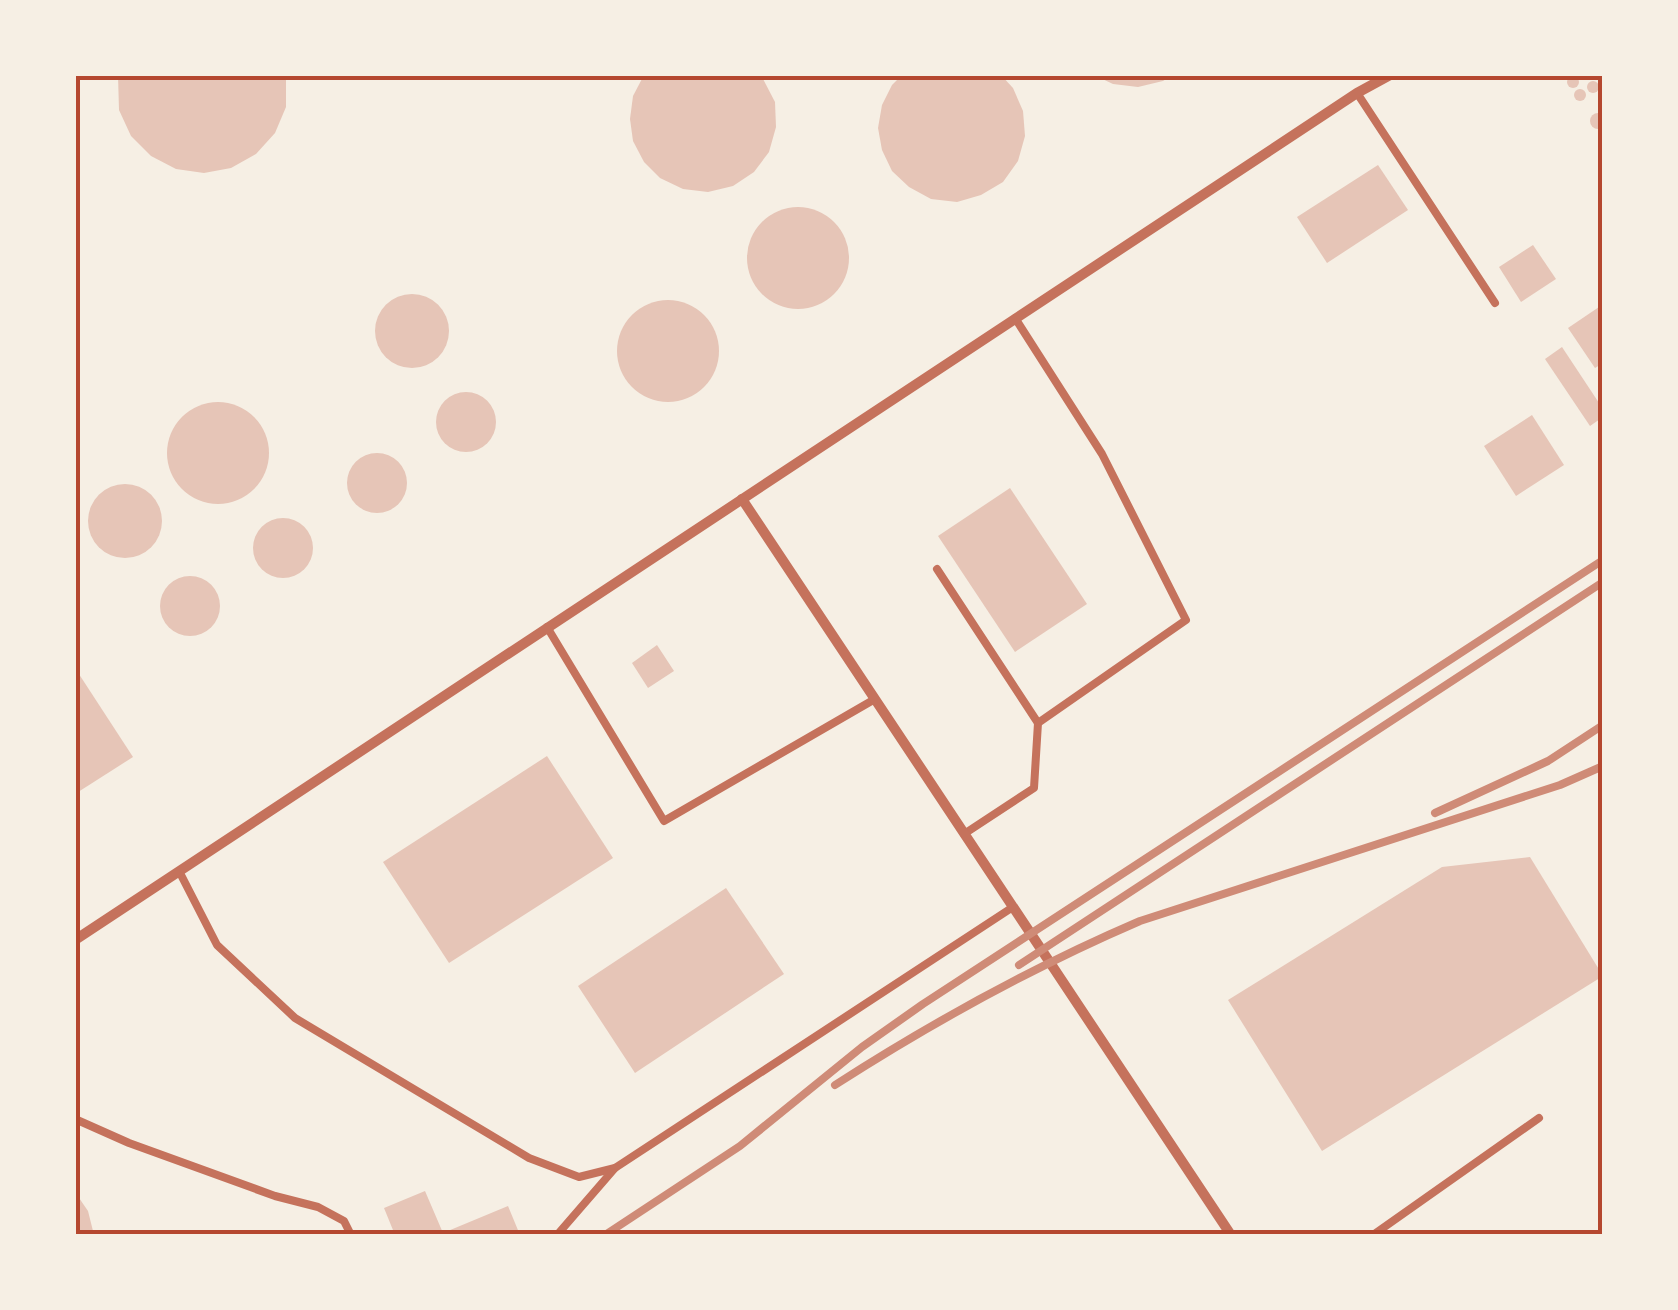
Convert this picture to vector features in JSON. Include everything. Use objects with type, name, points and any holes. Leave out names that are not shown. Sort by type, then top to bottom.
[{"type":"street","points":[[75,940],[1357,93],[1390,75]]},
{"type":"street","points":[[742,499],[1231,1235]]},
{"type":"lane","points":[[1357,93],[1495,303]]},
{"type":"lane","points":[[1016,318],[1102,454],[1186,620],[1038,723]]},
{"type":"lane","points":[[937,569],[1038,723],[1034,788],[964,834]]},
{"type":"lane","points":[[547,628],[664,821],[874,699]]},
{"type":"lane","points":[[179,871],[217,945],[295,1018],[529,1158],[579,1177],[615,1168]]},
{"type":"lane","points":[[557,1235],[615,1168],[1013,907]]},
{"type":"lane","points":[[1373,1235],[1538,1118]]},
{"type":"lane","points":[[75,1119],[276,1196],[318,1207],[344,1221],[351,1235]]},
{"type":"building","points":[[118,75],[286,75],[286,107],[275,133],[256,154],[231,168],[204,173],[176,169],[151,156],[131,136],[119,110]]},
{"type":"building","points":[[644,75],[761,75],[775,102],[776,127],[769,152],[754,172],[733,186],[708,192],[683,189],[660,178],[644,162],[633,141],[633,96]]},
{"type":"building","points":[[902,75],[1001,75],[1013,88],[1023,111],[1025,136],[1018,161],[1003,182],[981,195],[957,202],[931,199],[909,187],[892,171],[882,150],[878,128],[882,105]]},
{"type":"building","points":[[1094,75],[1172,75],[1138,87],[1113,84]]},
{"type":"building","points":[[1568,77],[1578,77],[1578,87],[1568,87]]},
{"type":"building","points":[[1593,81],[1599,87],[1593,93],[1587,87]]},
{"type":"building","points":[[1580,89],[1586,95],[1580,101],[1574,95]]},
{"type":"building","points":[[1598,113],[1606,121],[1598,129],[1590,121]]},
{"type":"building","points":[[1378,165],[1408,210],[1327,263],[1297,217]]},
{"type":"building","points":[[798,207],[818,211],[834,222],[845,238],[849,258],[845,278],[834,294],[818,305],[798,309],[778,305],[762,294],[751,278],[747,258],[751,238],[762,222],[778,211]]},
{"type":"building","points":[[1533,245],[1556,279],[1521,302],[1499,267]]},
{"type":"building","points":[[412,294],[438,305],[449,331],[438,357],[412,368],[386,357],[375,331],[386,305]]},
{"type":"building","points":[[668,300],[688,304],[704,315],[715,331],[719,351],[715,371],[704,387],[688,398],[668,402],[648,398],[632,387],[621,371],[617,351],[621,331],[632,315],[648,304]]},
{"type":"building","points":[[1599,307],[1603,312],[1603,363],[1595,368],[1568,328]]},
{"type":"building","points":[[1562,347],[1603,409],[1603,417],[1590,426],[1545,359]]},
{"type":"building","points":[[466,392],[487,401],[496,422],[487,443],[466,452],[445,443],[436,422],[445,401]]},
{"type":"building","points":[[218,402],[238,406],[254,417],[265,433],[269,453],[265,473],[254,489],[238,500],[218,504],[198,500],[182,489],[171,473],[167,453],[171,433],[182,417],[198,406]]},
{"type":"building","points":[[1532,415],[1564,465],[1516,496],[1484,446]]},
{"type":"building","points":[[377,453],[398,462],[407,483],[398,504],[377,513],[356,504],[347,483],[356,462]]},
{"type":"building","points":[[125,484],[151,495],[162,521],[151,547],[125,558],[99,547],[88,521],[99,495]]},
{"type":"building","points":[[1010,488],[1087,604],[1015,652],[938,536]]},
{"type":"building","points":[[283,518],[304,527],[313,548],[304,569],[283,578],[262,569],[253,548],[262,527]]},
{"type":"building","points":[[190,576],[211,585],[220,606],[211,627],[190,636],[169,627],[160,606],[169,585]]},
{"type":"building","points":[[657,645],[674,671],[648,688],[632,663]]},
{"type":"building","points":[[75,668],[133,757],[75,794]]},
{"type":"building","points":[[547,756],[613,858],[449,963],[383,862]]},
{"type":"building","points":[[1530,857],[1603,976],[1322,1151],[1228,1000],[1442,867]]},
{"type":"building","points":[[726,888],[784,974],[635,1073],[578,986]]},
{"type":"building","points":[[425,1191],[443,1233],[508,1206],[520,1235],[395,1235],[384,1208]]},
{"type":"building","points":[[75,1192],[88,1211],[94,1235],[75,1235]]},
{"type":"railway","points":[[605,1235],[740,1146],[862,1047],[923,1004],[1603,560]]},
{"type":"railway","points":[[1019,965],[1603,582]]},
{"type":"railway","points":[[1435,813],[1548,761],[1603,725]]},
{"type":"railway","points":[[835,1085],[984,997],[1140,921],[1560,785],[1603,766]]}]
